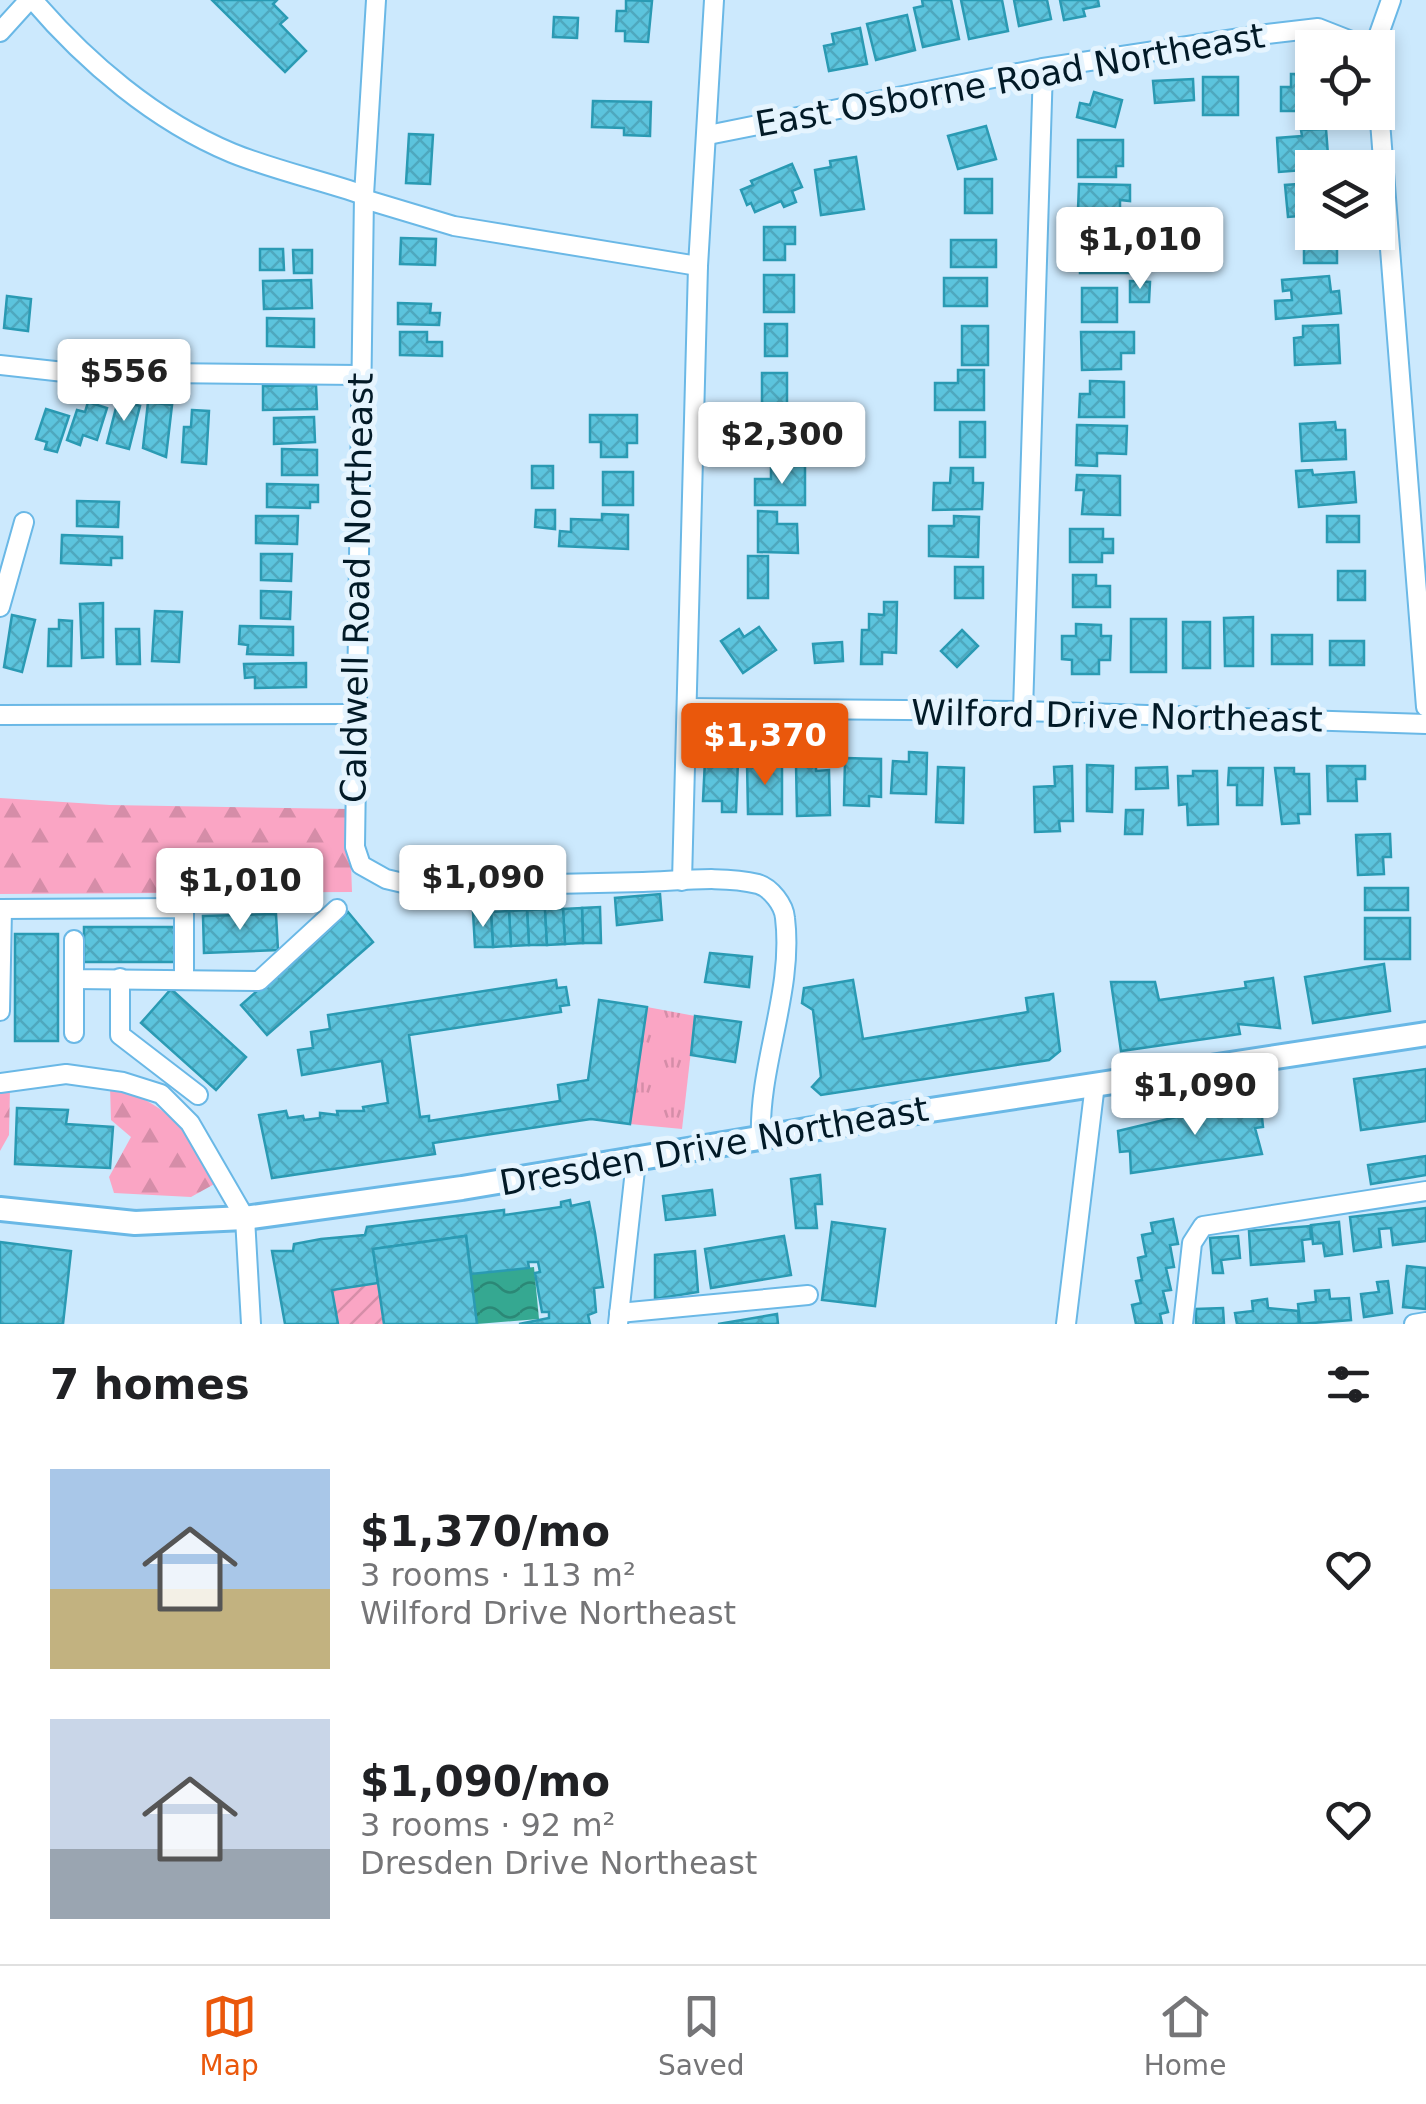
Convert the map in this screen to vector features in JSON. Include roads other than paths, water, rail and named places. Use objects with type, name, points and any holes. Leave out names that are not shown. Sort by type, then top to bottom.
[{"type":"street","points":[[0,32],[31,0],[71,44],[178,124],[232,152],[364,197],[454,226],[698,266]]},
{"type":"street","name":"Caldwell Road Northeast","points":[[376,0],[364,197],[360,375],[355,846],[361,865],[386,879],[420,887],[682,881],[760,884],[773,894],[785,912],[782,982],[760,1114],[761,1139]]},
{"type":"street","points":[[682,881],[698,266],[714,0]]},
{"type":"street","points":[[1379,30],[1391,0]]},
{"type":"street","name":"East Osborne Road Northeast","points":[[708,135],[1042,68],[1295,31]]},
{"type":"street","points":[[1023,711],[1042,68]]},
{"type":"street","points":[[1381,130],[1426,706]]},
{"type":"street","points":[[0,365],[64,372],[360,375]]},
{"type":"street","points":[[0,608],[24,522]]},
{"type":"street","name":"Wilford Drive Northeast","points":[[688,708],[1023,711],[1426,724]]},
{"type":"street","points":[[0,715],[356,714]]},
{"type":"street","points":[[0,1011],[1,908],[184,908],[184,978]]},
{"type":"street","points":[[74,979],[260,981],[336,910]]},
{"type":"street","points":[[74,940],[74,1033]]},
{"type":"street","points":[[120,978],[120,1035],[198,1095]]},
{"type":"street","name":"Dresden Drive Northeast","points":[[0,1208],[136,1223],[245,1218],[636,1161],[1096,1084],[1426,1034]]},
{"type":"street","points":[[0,1083],[66,1074],[123,1082],[162,1094],[190,1123],[245,1218],[252,1324]]},
{"type":"street","points":[[1066,1324],[1096,1084]]},
{"type":"street","points":[[636,1161],[619,1319],[808,1296]]},
{"type":"street","points":[[1183,1324],[1192,1242],[1203,1226],[1426,1191]]},
{"type":"street","points":[[1414,1324],[1426,1322]]},
{"type":"water","points":[[534,1267],[539,1319],[477,1324],[471,1274]]}]
